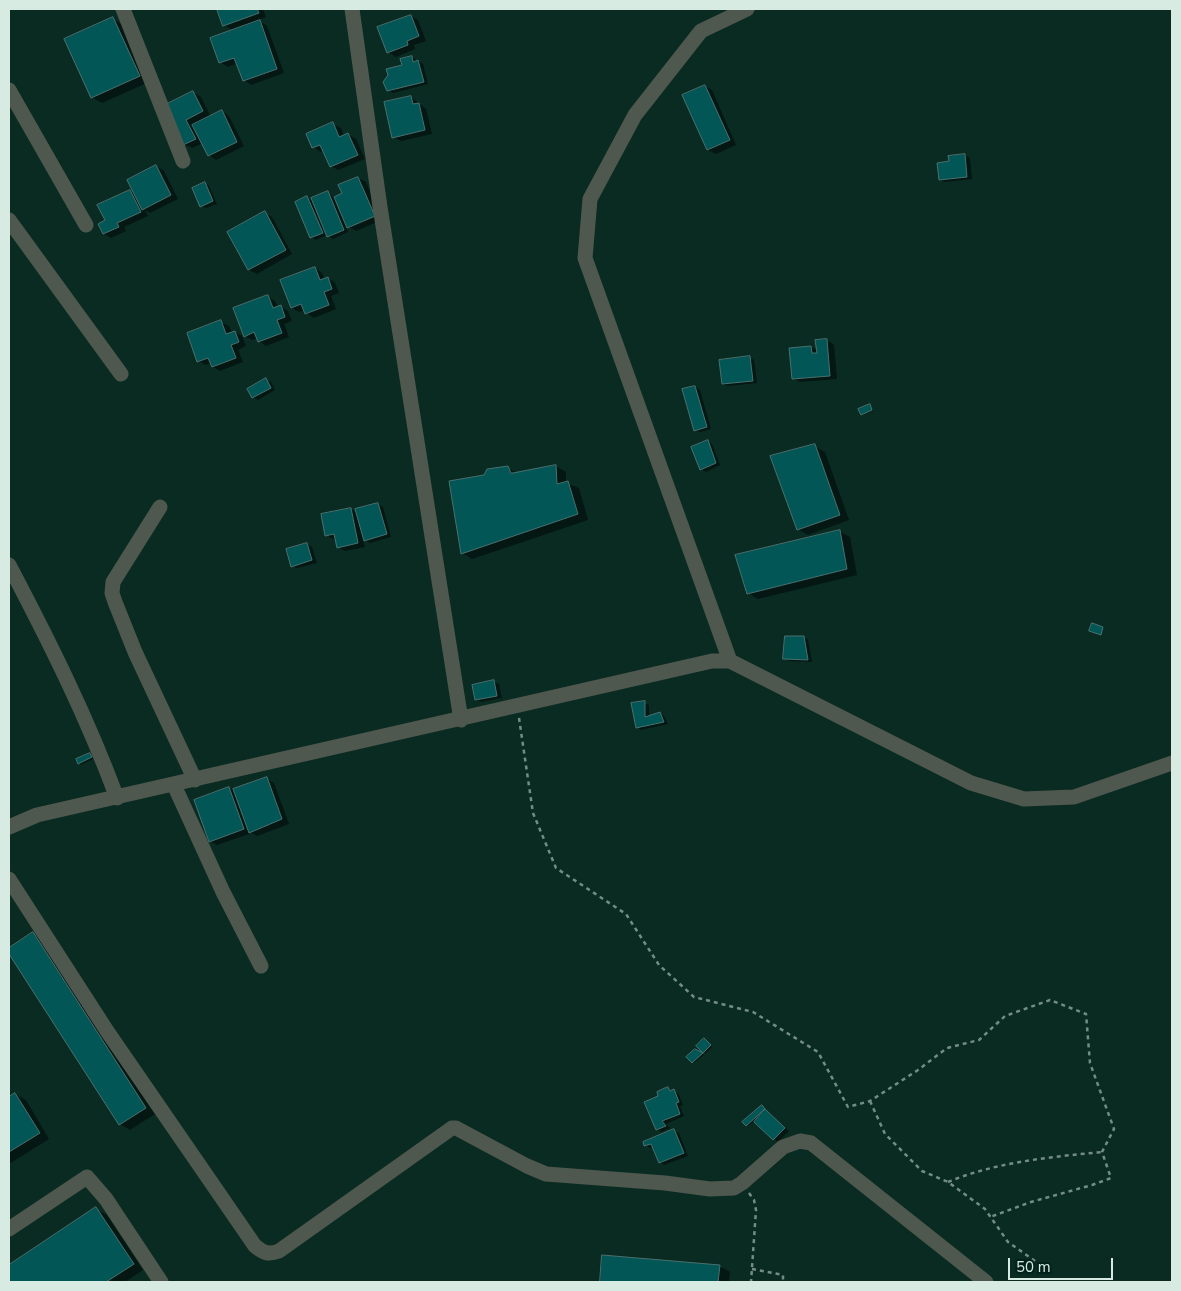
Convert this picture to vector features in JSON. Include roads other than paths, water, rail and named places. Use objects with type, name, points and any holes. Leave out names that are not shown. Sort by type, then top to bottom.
[{"type":"street","points":[[123,9],[183,161]]},
{"type":"street","points":[[352,9],[380,208],[461,720]]},
{"type":"street","points":[[730,662],[585,258],[590,199],[636,115],[701,31],[747,9]]},
{"type":"street","points":[[9,90],[86,225]]},
{"type":"street","points":[[9,220],[121,374]]},
{"type":"street","points":[[160,507],[113,582],[112,593],[135,652],[195,780]]},
{"type":"street","points":[[9,565],[54,651],[105,766],[117,798]]},
{"type":"street","points":[[9,827],[37,816],[712,661],[730,662],[970,783],[1024,800],[1074,797],[1172,763]]},
{"type":"street","points":[[174,785],[223,892],[261,966]]},
{"type":"street","points":[[9,879],[174,1129],[255,1246],[264,1253],[271,1254],[278,1251],[452,1128],[456,1128],[527,1166],[546,1174],[665,1183],[710,1189],[734,1188],[783,1148],[800,1141],[811,1143],[986,1282]]},
{"type":"street","points":[[9,1230],[88,1177],[106,1199],[161,1282]]}]
